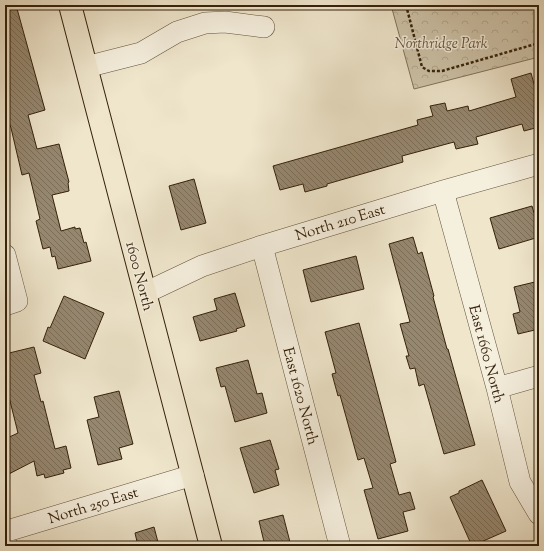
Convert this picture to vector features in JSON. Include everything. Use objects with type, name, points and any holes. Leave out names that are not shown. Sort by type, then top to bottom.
[{"type":"main road","name":"1600 North","points":[[70,5],[212,546]]},
{"type":"street","points":[[86,67],[141,53],[177,32],[205,23],[225,22],[264,27]]},
{"type":"street","name":"North 210 East","points":[[145,294],[202,266],[262,246],[539,164]]},
{"type":"street","name":"East 1660 North","points":[[444,191],[497,388],[520,482],[539,514]]},
{"type":"street","name":"East 1620 North","points":[[262,246],[340,546]]},
{"type":"street","points":[[5,255],[11,303]]},
{"type":"street","points":[[497,388],[539,376]]},
{"type":"street","name":"North 250 East","points":[[5,546],[7,531],[193,475]]},
{"type":"path","points":[[406,5],[422,67],[429,71],[442,71],[539,43]]},
{"type":"green space","name":"Northridge Park","points":[[391,5],[539,5],[539,57],[414,89]]},
{"type":"building","points":[[5,5],[16,5],[45,110],[28,115],[37,149],[59,144],[69,182],[69,191],[52,195],[61,231],[75,227],[75,229],[80,228],[84,243],[86,242],[91,261],[58,269],[55,256],[52,257],[50,247],[43,249],[36,221],[40,219],[29,173],[22,175],[11,128],[5,111]]},
{"type":"building","points":[[531,73],[539,102],[539,127],[524,131],[522,124],[476,137],[478,144],[456,149],[454,142],[402,156],[403,162],[327,184],[327,186],[305,192],[303,184],[280,190],[273,166],[418,125],[417,120],[433,116],[430,106],[445,103],[447,111],[468,106],[469,111],[516,97],[511,79]]},
{"type":"building","points":[[194,179],[206,223],[181,230],[169,186]]},
{"type":"building","points":[[532,206],[534,213],[539,211],[539,237],[499,249],[490,218]]},
{"type":"building","points":[[413,237],[418,254],[422,252],[447,349],[475,445],[444,454],[424,384],[419,386],[415,368],[410,369],[406,356],[409,356],[400,324],[410,322],[389,244]]},
{"type":"building","points":[[356,256],[364,289],[311,302],[303,270]]},
{"type":"building","points":[[539,281],[539,329],[518,334],[513,314],[520,312],[514,287]]},
{"type":"building","points":[[235,293],[245,326],[236,329],[237,331],[200,341],[193,317],[217,310],[214,299]]},
{"type":"building","points":[[64,296],[104,313],[85,359],[43,341],[48,327],[50,328]]},
{"type":"building","points":[[359,323],[396,462],[390,464],[399,495],[410,492],[415,509],[403,512],[408,531],[378,539],[364,490],[373,488],[364,458],[358,460],[340,395],[338,396],[332,374],[336,373],[325,332]]},
{"type":"building","points":[[34,347],[41,373],[34,375],[41,402],[43,401],[55,449],[66,446],[71,468],[63,470],[64,473],[45,478],[44,474],[37,476],[34,461],[5,476],[5,439],[18,433],[7,389],[5,390],[5,354]]},
{"type":"building","points":[[248,360],[257,394],[262,393],[267,413],[235,422],[225,386],[221,387],[216,368]]},
{"type":"building","points":[[119,391],[133,444],[119,448],[122,459],[98,465],[87,420],[99,417],[94,397]]},
{"type":"building","points":[[270,440],[279,469],[275,470],[279,485],[254,493],[240,448]]},
{"type":"building","points":[[482,480],[506,531],[472,546],[450,497]]},
{"type":"building","points":[[283,515],[291,546],[265,546],[259,521]]},
{"type":"building","points":[[154,527],[159,546],[138,546],[135,533]]}]
